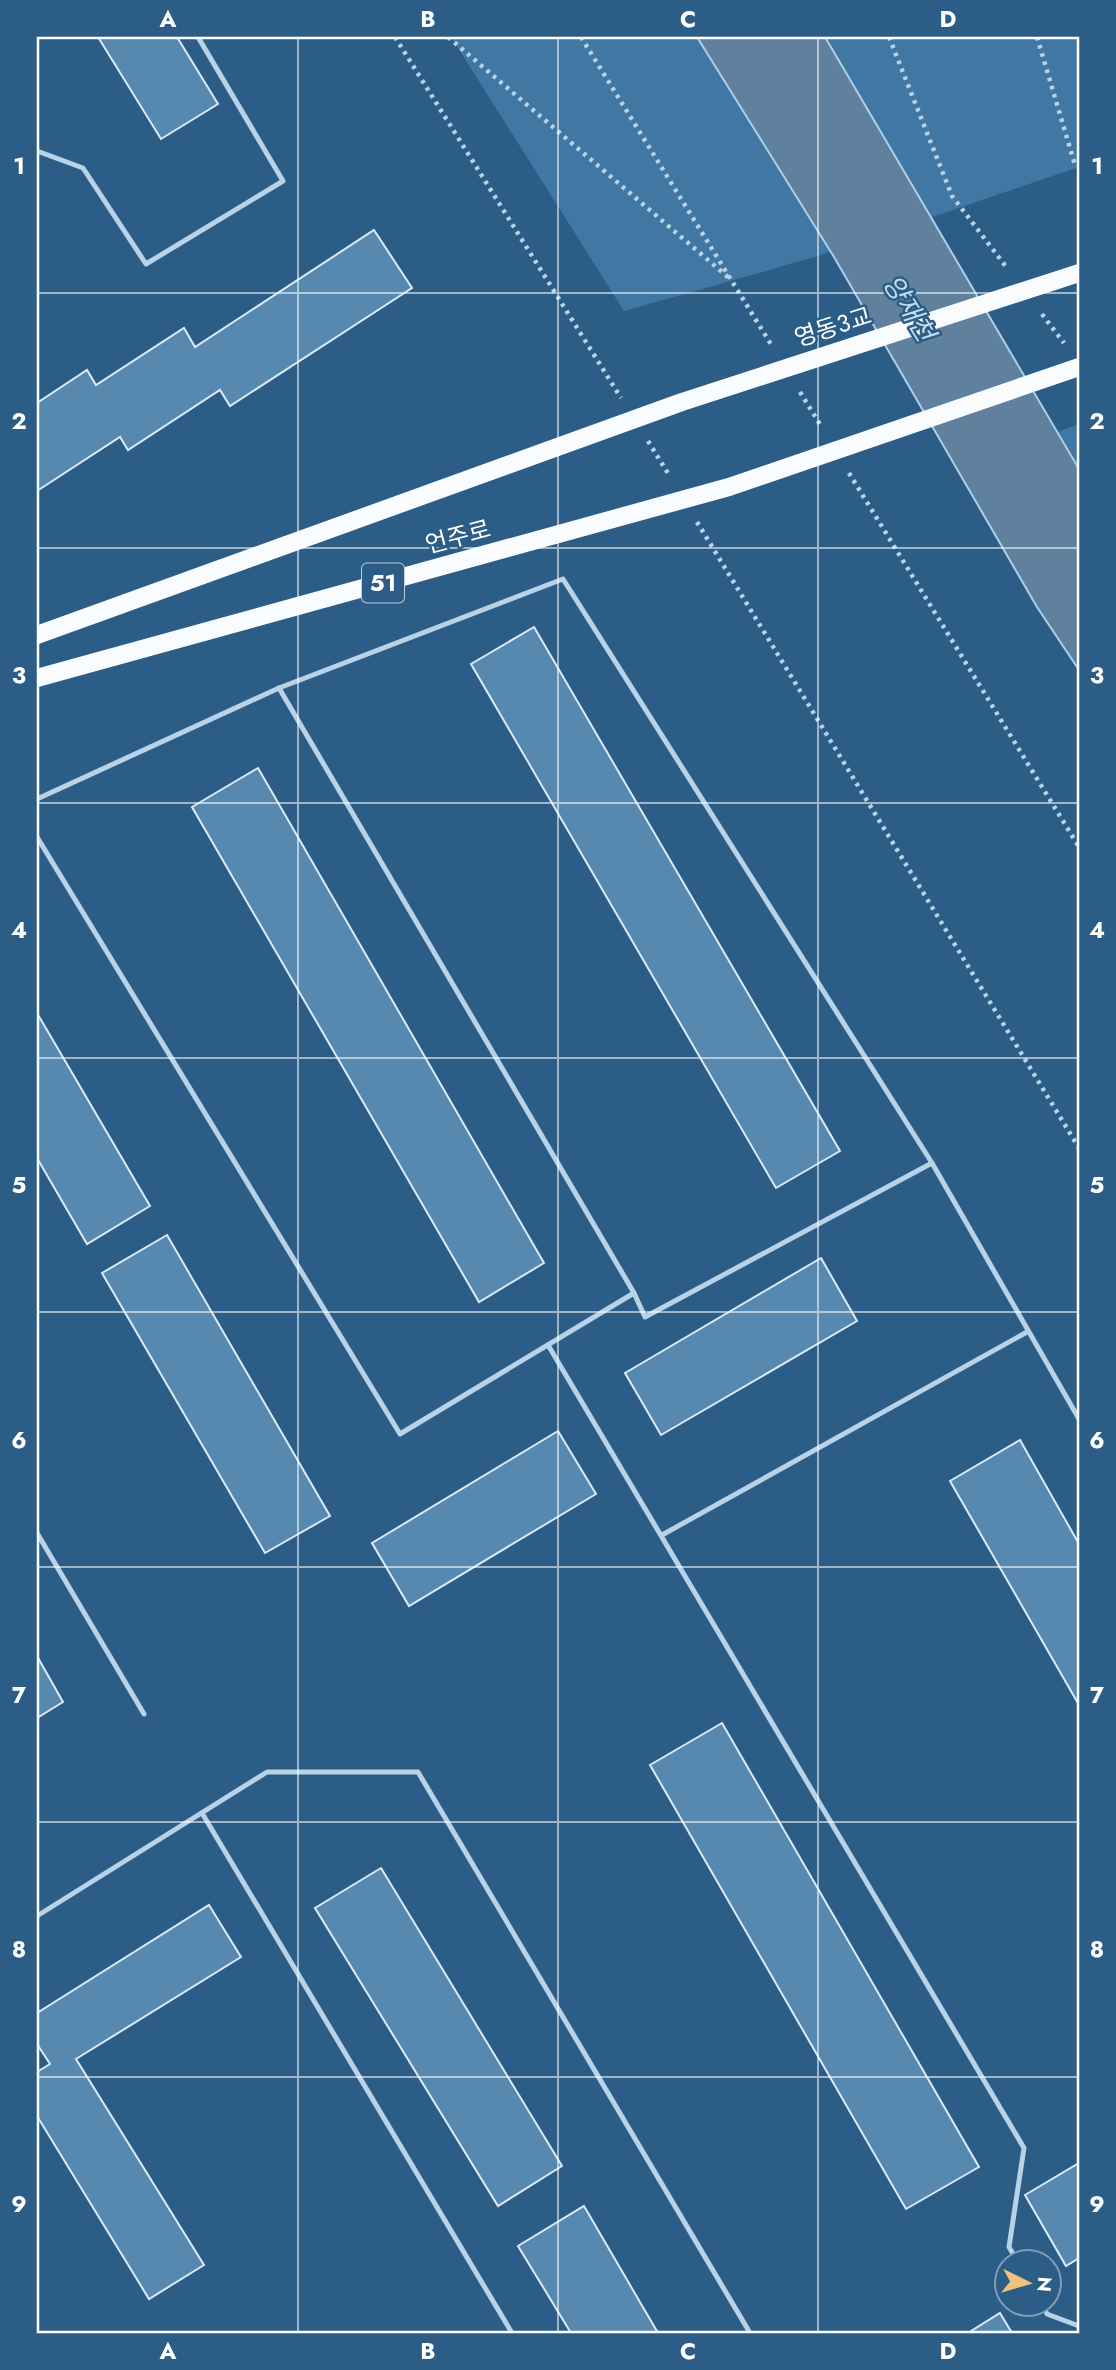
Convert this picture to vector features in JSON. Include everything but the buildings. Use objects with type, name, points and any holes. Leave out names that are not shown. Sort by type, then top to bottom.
[{"type":"main road","name":"영동3교","points":[[682,402],[1079,273]]},
{"type":"main road","name":"언주로","points":[[37,678],[730,487],[1075,360]]},
{"type":"main road","name":"언주로","points":[[37,635],[682,402]]},
{"type":"lane","points":[[37,151],[83,168],[146,264],[283,181],[198,37]]},
{"type":"lane","points":[[37,799],[279,688],[563,579],[932,1163],[1079,1419]]},
{"type":"lane","points":[[279,688],[634,1293],[645,1317],[932,1163]]},
{"type":"lane","points":[[37,837],[400,1434],[634,1293]]},
{"type":"lane","points":[[662,1535],[1027,1332]]},
{"type":"lane","points":[[548,1345],[1024,2148],[1010,2248]]},
{"type":"lane","points":[[37,1533],[144,1714]]},
{"type":"lane","points":[[37,1916],[267,1772],[418,1772],[750,2333]]},
{"type":"lane","points":[[202,1813],[512,2333]]},
{"type":"lane","points":[[1058,2318],[1079,2326]]},
{"type":"path","points":[[395,37],[684,500],[1079,1148]]},
{"type":"path","points":[[448,37],[733,281]]},
{"type":"path","points":[[889,37],[952,196],[1012,274]]},
{"type":"path","points":[[1037,37],[1075,165]]},
{"type":"path","points":[[1037,308],[1075,360]]},
{"type":"shaded area","points":[[451,37],[1079,37],[1079,167],[815,257],[624,311]]},
{"type":"shaded area","points":[[1079,424],[1079,467],[1058,432]]},
{"type":"water","name":"양재천","points":[[697,37],[825,37],[1079,469],[1079,670],[1037,607],[834,257]]}]
